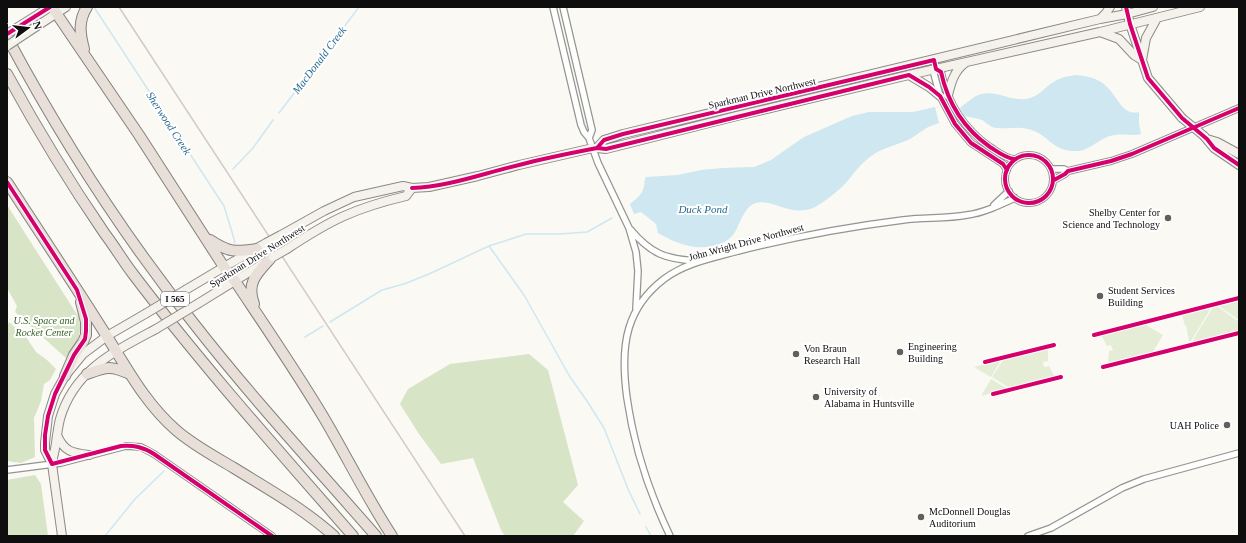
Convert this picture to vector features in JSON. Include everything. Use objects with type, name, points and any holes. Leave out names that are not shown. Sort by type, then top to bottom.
[{"type":"highway","points":[[86,56],[80,30],[81,18],[87,7]]},
{"type":"highway","points":[[53,9],[86,56],[321,412],[392,536]]},
{"type":"highway","name":"I 565","points":[[7,37],[35,89],[70,148],[106,204],[146,261],[220,357],[376,536]]},
{"type":"highway","name":"I 565","points":[[7,74],[32,120],[78,195],[132,273],[226,389],[353,536]]},
{"type":"highway","points":[[7,182],[130,374],[150,403],[162,417],[187,439],[200,448],[285,499],[334,536]]},
{"type":"highway","points":[[206,238],[221,247],[232,251],[240,252],[257,249]]},
{"type":"highway","points":[[260,319],[251,296],[251,286],[257,273],[272,258]]},
{"type":"highway","points":[[65,376],[74,355],[83,342],[86,331],[86,319],[77,290]]},
{"type":"highway","points":[[86,374],[103,368],[111,368],[130,374]]},
{"type":"main road","points":[[7,34],[21,25],[53,9],[66,7]]},
{"type":"main road","points":[[1100,19],[1110,7]]},
{"type":"main road","name":"Sparkman Drive Northwest","points":[[595,148],[604,140],[623,134],[934,60],[1100,19],[1126,11],[1153,7]]},
{"type":"main road","name":"Sparkman Drive Northwest","points":[[52,464],[45,450],[46,428],[50,406],[57,389],[65,376],[83,354],[107,336],[224,266],[324,211],[354,197],[403,186],[412,188],[429,187],[595,148],[606,149],[737,116],[1100,32],[1200,7]]},
{"type":"main road","points":[[7,46],[25,34],[53,9]]},
{"type":"main road","points":[[1126,11],[1148,78],[1182,118],[1206,138],[1214,148],[1239,165]]},
{"type":"main road","points":[[1142,60],[1146,38],[1157,18]]},
{"type":"main road","points":[[1100,32],[1119,39],[1134,55],[1142,60]]},
{"type":"main road","points":[[909,76],[944,96],[954,76],[965,63]]},
{"type":"main road","points":[[1206,138],[1239,154]]},
{"type":"main road","name":"Sparkman Drive Northwest","points":[[52,464],[60,419],[66,404],[86,374],[100,362],[115,351],[156,329],[325,225],[372,205],[406,196],[412,188]]},
{"type":"main road","points":[[57,434],[61,442],[70,451],[89,455]]},
{"type":"main road","points":[[52,464],[62,536]]},
{"type":"street","points":[[553,7],[581,125],[595,148],[598,163],[629,228],[636,252],[638,271],[636,311]]},
{"type":"street","points":[[563,7],[592,130],[589,138]]},
{"type":"street","points":[[934,60],[936,69],[940,72],[944,96],[955,124],[971,143],[1003,164],[1007,170]]},
{"type":"street","points":[[944,96],[963,123],[978,139],[1007,158],[1014,159],[1030,155],[1038,156],[1045,161],[1052,169],[1054,180],[1050,192],[1044,199],[1034,203],[1026,203],[1015,198],[1009,191],[1006,180],[1007,170],[1014,159]]},
{"type":"street","points":[[1054,180],[1068,171],[1111,161],[1132,154],[1239,108]]},
{"type":"street","points":[[1052,169],[1064,169],[1068,171]]},
{"type":"street","name":"John Wright Drive Northwest","points":[[990,208],[1009,191]]},
{"type":"street","name":"John Wright Drive Northwest","points":[[670,536],[660,515],[639,457],[631,424],[626,389],[625,365],[629,328],[636,311],[645,296],[672,273],[699,261],[792,238],[856,226],[904,220],[966,216],[978,213],[1015,198]]},
{"type":"street","points":[[629,228],[640,242],[662,255],[676,260],[699,261]]},
{"type":"street","points":[[7,470],[52,464],[126,446],[136,446],[145,449],[272,536]]},
{"type":"street","points":[[1028,536],[1051,528],[1116,492],[1144,479],[1239,453]]},
{"type":"green space","name":"U.S. Space and Rocket Center","points":[[7,205],[78,316],[80,328],[78,338],[66,358],[15,312],[17,306],[7,288]]},
{"type":"green space","points":[[1239,301],[1239,320],[1219,306]]},
{"type":"green space","points":[[1217,306],[1239,322],[1239,331],[1193,342],[1213,307]]},
{"type":"green space","points":[[1211,308],[1191,341],[1189,341],[1186,325],[1185,326],[1182,315]]},
{"type":"green space","points":[[9,322],[26,337],[36,352],[56,369],[50,380],[44,384],[41,401],[34,418],[35,457],[21,463],[7,461],[7,327]]},
{"type":"green space","points":[[1144,324],[1163,335],[1153,352],[1108,364],[1109,351],[1113,350],[1111,345],[1107,346],[1101,335]]},
{"type":"green space","points":[[1048,348],[1048,361],[1043,362],[1044,367],[1049,366],[1055,377],[1010,388],[992,377],[1003,360]]},
{"type":"green space","points":[[529,354],[548,370],[578,485],[563,502],[584,521],[573,536],[505,536],[501,530],[473,458],[441,464],[419,434],[400,404],[408,389],[450,364]]},
{"type":"green space","points":[[1001,360],[991,377],[974,367]]},
{"type":"green space","points":[[991,379],[1008,389],[981,396]]},
{"type":"green space","points":[[35,475],[41,484],[48,536],[7,536],[7,480]]},
{"type":"water","points":[[1076,75],[1098,80],[1112,92],[1125,109],[1133,113],[1139,112],[1141,134],[1111,136],[1083,150],[1067,150],[1056,146],[1040,134],[1028,129],[992,127],[982,120],[964,116],[960,108],[978,95],[987,93],[1018,99],[1030,98],[1037,95],[1058,80]]},
{"type":"water","name":"Duck Pond","points":[[935,107],[939,123],[930,126],[910,139],[875,153],[860,166],[844,185],[819,205],[806,210],[797,210],[760,202],[753,204],[745,213],[732,236],[726,241],[714,246],[689,246],[665,237],[658,233],[656,224],[641,212],[634,214],[630,204],[642,191],[646,177],[678,175],[701,170],[722,168],[754,167],[771,160],[804,137],[852,116],[869,112],[913,112]]},
{"type":"waterway","name":"Sherwood Creek","points":[[94,7],[224,206],[235,243]]},
{"type":"waterway","name":"MacDonald Creek","points":[[279,113],[359,7]]},
{"type":"waterway","name":"MacDonald Creek","points":[[233,169],[253,148],[273,120]]},
{"type":"waterway","points":[[330,322],[382,290],[404,284],[429,274],[489,246],[526,234],[587,232],[612,218]]},
{"type":"waterway","points":[[489,246],[524,295],[570,377],[604,428],[628,489],[640,514]]},
{"type":"waterway","points":[[305,337],[323,326]]},
{"type":"waterway","points":[[105,536],[135,499],[164,471]]},
{"type":"waterway","points":[[646,527],[651,536]]},
{"type":"railway","points":[[119,7],[465,536]]},
{"type":"cycle path","points":[[7,34],[50,7]]},
{"type":"cycle path","points":[[1126,7],[1130,24],[1148,78],[1182,118],[1207,139],[1214,148],[1239,165]]},
{"type":"cycle path","points":[[597,148],[604,140],[623,134],[934,60],[936,69],[941,72],[952,105],[964,123],[980,140],[1005,156],[1014,159]]},
{"type":"cycle path","points":[[412,188],[439,185],[529,162],[597,148],[606,149],[909,75],[929,87],[940,96],[955,124],[971,143],[1003,164],[1007,170]]},
{"type":"cycle path","points":[[1054,180],[1068,171],[1111,161],[1132,154],[1239,108]]},
{"type":"cycle path","points":[[1029,155],[1038,157],[1046,162],[1051,170],[1053,179],[1051,188],[1046,196],[1038,201],[1029,203],[1020,201],[1012,196],[1007,188],[1005,179],[1007,170],[1012,162],[1020,157],[1029,155]]},
{"type":"cycle path","points":[[7,182],[77,290],[86,319],[85,339],[74,355],[55,394],[48,416],[45,435],[45,450],[52,464],[121,446],[134,446],[142,448],[154,454],[272,536]]},
{"type":"cycle path","points":[[1094,335],[1239,298]]},
{"type":"cycle path","points":[[1103,367],[1239,333]]},
{"type":"cycle path","points":[[985,362],[1054,345]]},
{"type":"cycle path","points":[[993,394],[1061,377]]},
{"type":"place","name":"Shelby Center for Science and Technology","points":[[1168,218]]},
{"type":"place","name":"Student Services Building","points":[[1100,296]]},
{"type":"place","name":"Engineering Building","points":[[900,352]]},
{"type":"place","name":"Von Braun Research Hall","points":[[796,354]]},
{"type":"place","name":"University of Alabama in Huntsville","points":[[816,397]]},
{"type":"place","name":"UAH Police","points":[[1227,425]]},
{"type":"place","name":"McDonnell Douglas Auditorium","points":[[921,517]]}]
